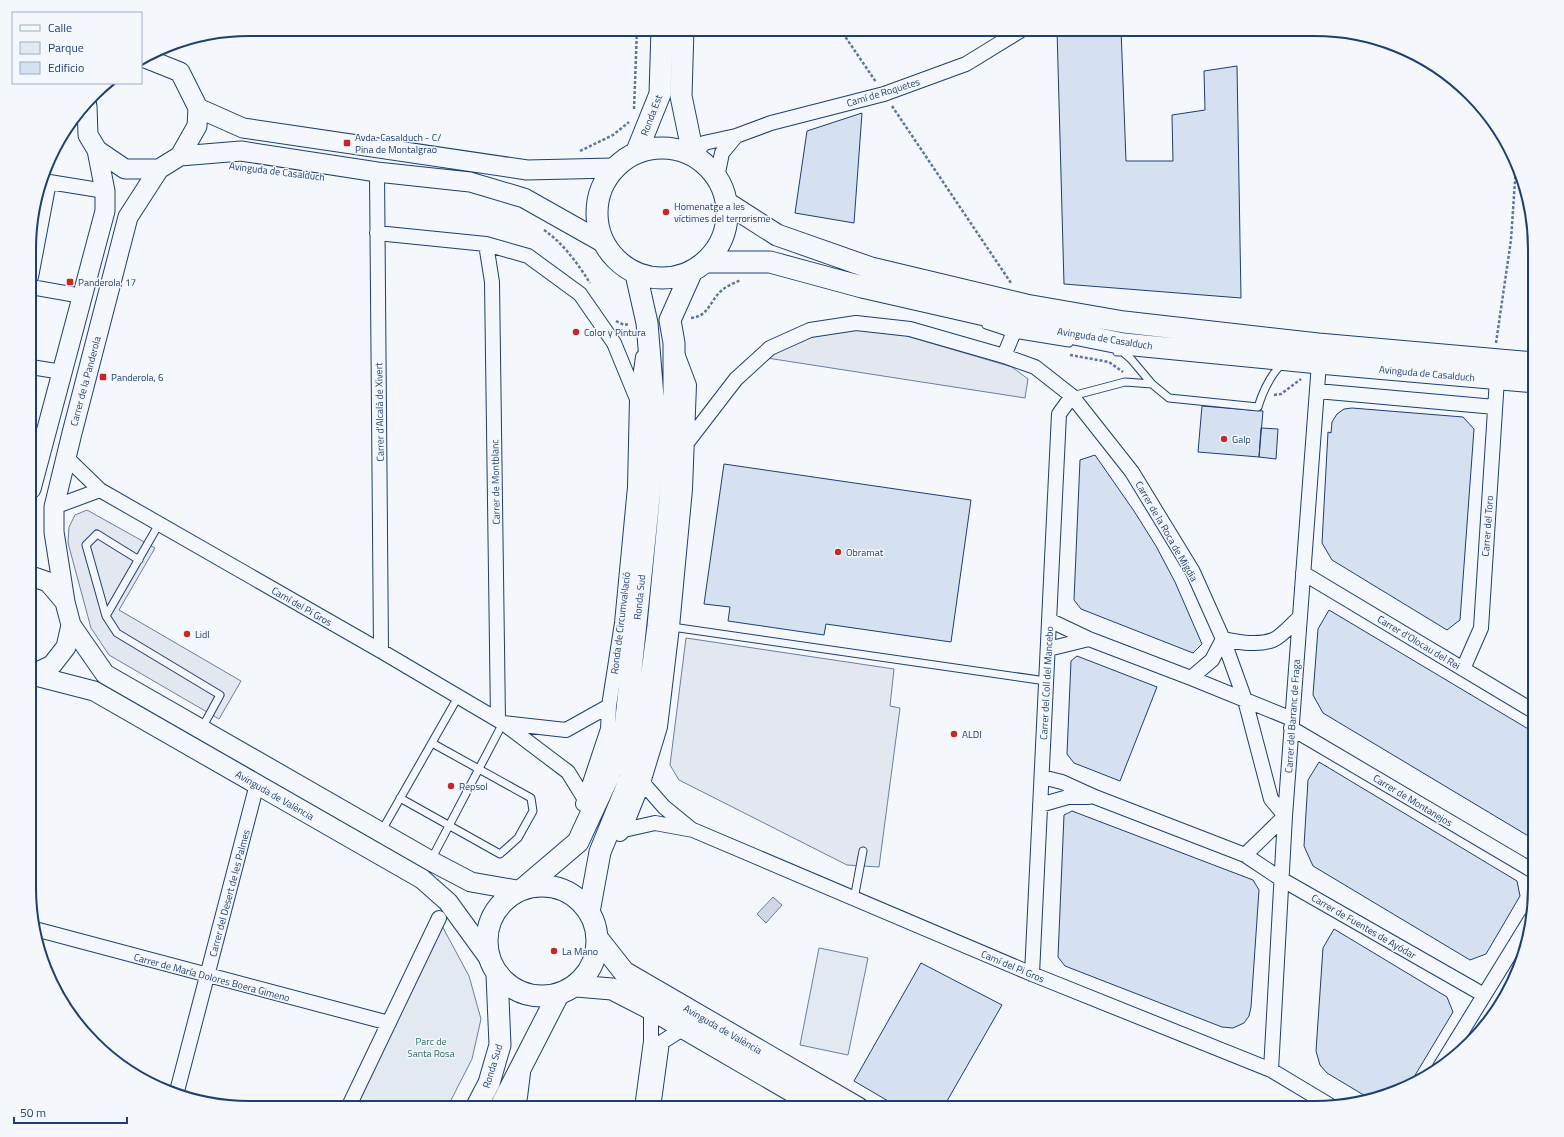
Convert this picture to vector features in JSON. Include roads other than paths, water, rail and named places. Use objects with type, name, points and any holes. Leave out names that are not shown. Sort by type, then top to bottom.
[{"type":"main road","name":"Ronda Est","points":[[637,151],[660,94],[662,36]]},
{"type":"main road","points":[[683,36],[681,96],[693,155]]},
{"type":"main road","points":[[75,126],[125,169],[159,169],[180,156],[198,126],[198,108],[180,72],[151,60]]},
{"type":"main road","points":[[198,108],[244,128],[527,170],[613,168]]},
{"type":"main road","points":[[36,451],[38,435],[62,372],[104,211],[105,191],[93,142],[88,110]]},
{"type":"main road","points":[[589,912],[600,852],[630,779],[645,726],[658,626],[671,490],[674,343],[670,320],[699,268],[724,237],[727,203],[717,177],[693,155],[667,147],[637,151],[613,168],[599,190],[596,215],[602,242],[618,263],[636,274],[665,280],[699,268]]},
{"type":"main road","name":"Avinguda de Casalduch","points":[[180,156],[241,151],[377,172],[470,182],[524,198],[602,242]]},
{"type":"main road","name":"Carrer de la Panderola","points":[[71,625],[65,602],[54,532],[54,507],[128,217],[159,169]]},
{"type":"main road","name":"Avinguda de Casalduch","points":[[727,203],[777,235],[870,268],[1026,305],[1124,322],[1318,344],[1495,369],[1528,380]]},
{"type":"main road","name":"Avinguda de Casalduch","points":[[699,268],[770,262],[862,287],[1020,323],[1124,344],[1287,360],[1318,369],[1495,369],[1528,364]]},
{"type":"main road","name":"Ronda Sud","points":[[521,889],[578,842],[609,775],[625,728],[650,489],[653,397],[647,323],[636,274]]},
{"type":"main road","points":[[36,578],[48,582],[65,602]]},
{"type":"main road","points":[[36,673],[52,665],[66,647],[71,625]]},
{"type":"main road","name":"Avinguda de València","points":[[71,625],[105,674],[431,861],[471,882],[521,889]]},
{"type":"main road","name":"Avinguda de València","points":[[36,676],[94,691],[422,879],[448,902],[492,966]]},
{"type":"main road","points":[[503,1101],[524,1058],[567,990],[592,965],[598,939],[595,925],[589,912],[572,894],[549,885],[521,889],[497,907],[487,931],[492,966],[514,990],[535,997],[567,990]]},
{"type":"main road","name":"Avinguda de València","points":[[598,939],[624,972],[846,1101]]},
{"type":"main road","name":"Ronda Sud","points":[[480,1101],[489,1082],[500,1044],[492,966]]},
{"type":"main road","name":"Avinguda de València","points":[[567,990],[612,989],[684,1028],[805,1101]]},
{"type":"street","name":"Camí de Roquetes","points":[[693,155],[704,143],[736,136],[771,123],[884,94],[966,64],[1012,36]]},
{"type":"street","points":[[717,177],[722,153],[736,136]]},
{"type":"street","name":"Carrer d'Alcalà de Xivert","points":[[377,172],[382,651]]},
{"type":"street","points":[[47,181],[105,191]]},
{"type":"street","points":[[36,245],[45,188]]},
{"type":"street","name":"Ronda de Circumval·lació","points":[[377,233],[486,244],[528,256],[580,294],[614,343],[637,399]]},
{"type":"street","name":"Carrer de Montblanc","points":[[486,244],[492,282],[500,722]]},
{"type":"street","points":[[36,288],[82,296]]},
{"type":"street","name":"Ronda de Circumval·lació","points":[[578,842],[584,798],[608,729],[609,706],[622,623],[635,486],[637,399],[647,323]]},
{"type":"street","name":"Carrer de la Roca de Migdia","points":[[686,444],[712,408],[736,379],[770,348],[810,330],[856,323],[910,329],[1004,356],[1035,367],[1072,396],[1136,479],[1193,572],[1223,639],[1244,700],[1271,799],[1285,816]]},
{"type":"street","points":[[1004,356],[1013,334]]},
{"type":"street","points":[[600,852],[624,830],[643,783],[660,727],[672,627],[685,489],[689,386],[674,343]]},
{"type":"street","points":[[36,368],[62,372]]},
{"type":"street","name":"Carrer del Barranc de Fraga","points":[[1271,1070],[1285,816],[1318,369]]},
{"type":"street","name":"Carrer del Toro","points":[[1463,669],[1480,628],[1495,406],[1495,369]]},
{"type":"street","points":[[1317,391],[1495,406]]},
{"type":"street","name":"Carrer del Coll del Mancebo","points":[[1032,974],[1059,414],[1072,396]]},
{"type":"street","name":"Camí del Pi Gros","points":[[66,457],[100,490],[382,651],[500,722],[568,772],[584,798]]},
{"type":"street","points":[[54,507],[100,490]]},
{"type":"street","name":"Carrer d'Olocau del Rei","points":[[1303,573],[1528,708]]},
{"type":"street","points":[[1191,678],[1212,660],[1223,639],[1258,643],[1274,640],[1300,617]]},
{"type":"street","name":"Carrer de Montanejos","points":[[1049,620],[1089,639],[1244,700],[1292,724],[1528,868]]},
{"type":"street","points":[[1048,649],[1089,639]]},
{"type":"street","name":"Camí del Pi Gros","points":[[500,722],[566,730],[609,706]]},
{"type":"street","name":"Carrer de Fuentes de Ayódar","points":[[1042,777],[1062,782],[1095,797],[1245,855],[1281,879],[1484,995]]},
{"type":"street","name":"Camí del Pi Gros","points":[[643,783],[664,807],[693,830]]},
{"type":"street","name":"Carrer del Desert de les Palmes","points":[[178,1089],[257,784]]},
{"type":"street","name":"Carrer de Fuentes de Ayódar","points":[[1040,805],[1068,797],[1095,797]]},
{"type":"street","points":[[1245,855],[1285,816]]},
{"type":"street","name":"Camí del Pi Gros","points":[[624,830],[655,823],[693,830],[1032,974],[1271,1070],[1323,1101]]},
{"type":"street","points":[[351,1101],[439,918]]},
{"type":"street","name":"Carrer de María Dolores Boera Gimeno","points":[[40,931],[389,1023]]},
{"type":"street","points":[[1447,1055],[1484,995],[1521,942]]},
{"type":"street","points":[[643,1101],[651,1041],[651,1009]]},
{"type":"street","points":[[654,1101],[662,1042],[684,1028]]},
{"type":"street","points":[[518,1101],[520,1097],[524,1058]]},
{"type":"lane","points":[[862,287],[960,317]]},
{"type":"lane","points":[[975,322],[1013,334],[1079,345]]},
{"type":"lane","points":[[1108,350],[1123,352],[1131,359],[1152,384],[1169,398],[1258,407],[1262,396],[1276,370],[1287,360]]},
{"type":"lane","points":[[1072,396],[1125,382],[1152,384]]},
{"type":"lane","points":[[106,616],[159,524]]},
{"type":"lane","points":[[139,560],[97,534],[86,545],[106,616],[117,633],[220,695],[201,729]]},
{"type":"lane","points":[[672,627],[1046,681]]},
{"type":"lane","points":[[381,832],[458,696]]},
{"type":"lane","points":[[431,861],[479,769],[500,722]]},
{"type":"lane","points":[[400,798],[500,854],[518,838],[533,812],[531,798],[432,743]]},
{"type":"lane","points":[[854,899],[864,851]]},
{"type":"place","name":"Avda. Casalduch - C/ Pina de Montalgrao","points":[[347,143]]},
{"type":"place","name":"Homenatge a les víctimes del terrorisme","points":[[666,212]]},
{"type":"place","name":"Panderola, 17","points":[[70,282]]},
{"type":"place","name":"Color y Pintura","points":[[576,332]]},
{"type":"place","name":"Panderola, 6","points":[[103,377]]},
{"type":"place","name":"Galp","points":[[1224,439]]},
{"type":"place","name":"Obramat","points":[[838,552]]},
{"type":"place","name":"Lidl","points":[[187,634]]},
{"type":"place","name":"ALDI","points":[[954,734]]},
{"type":"place","name":"Repsol","points":[[451,786]]},
{"type":"place","name":"La Mano","points":[[554,951]]},
{"type":"park label","name":"Parc de Santa Rosa","points":[[431,1046]]}]
